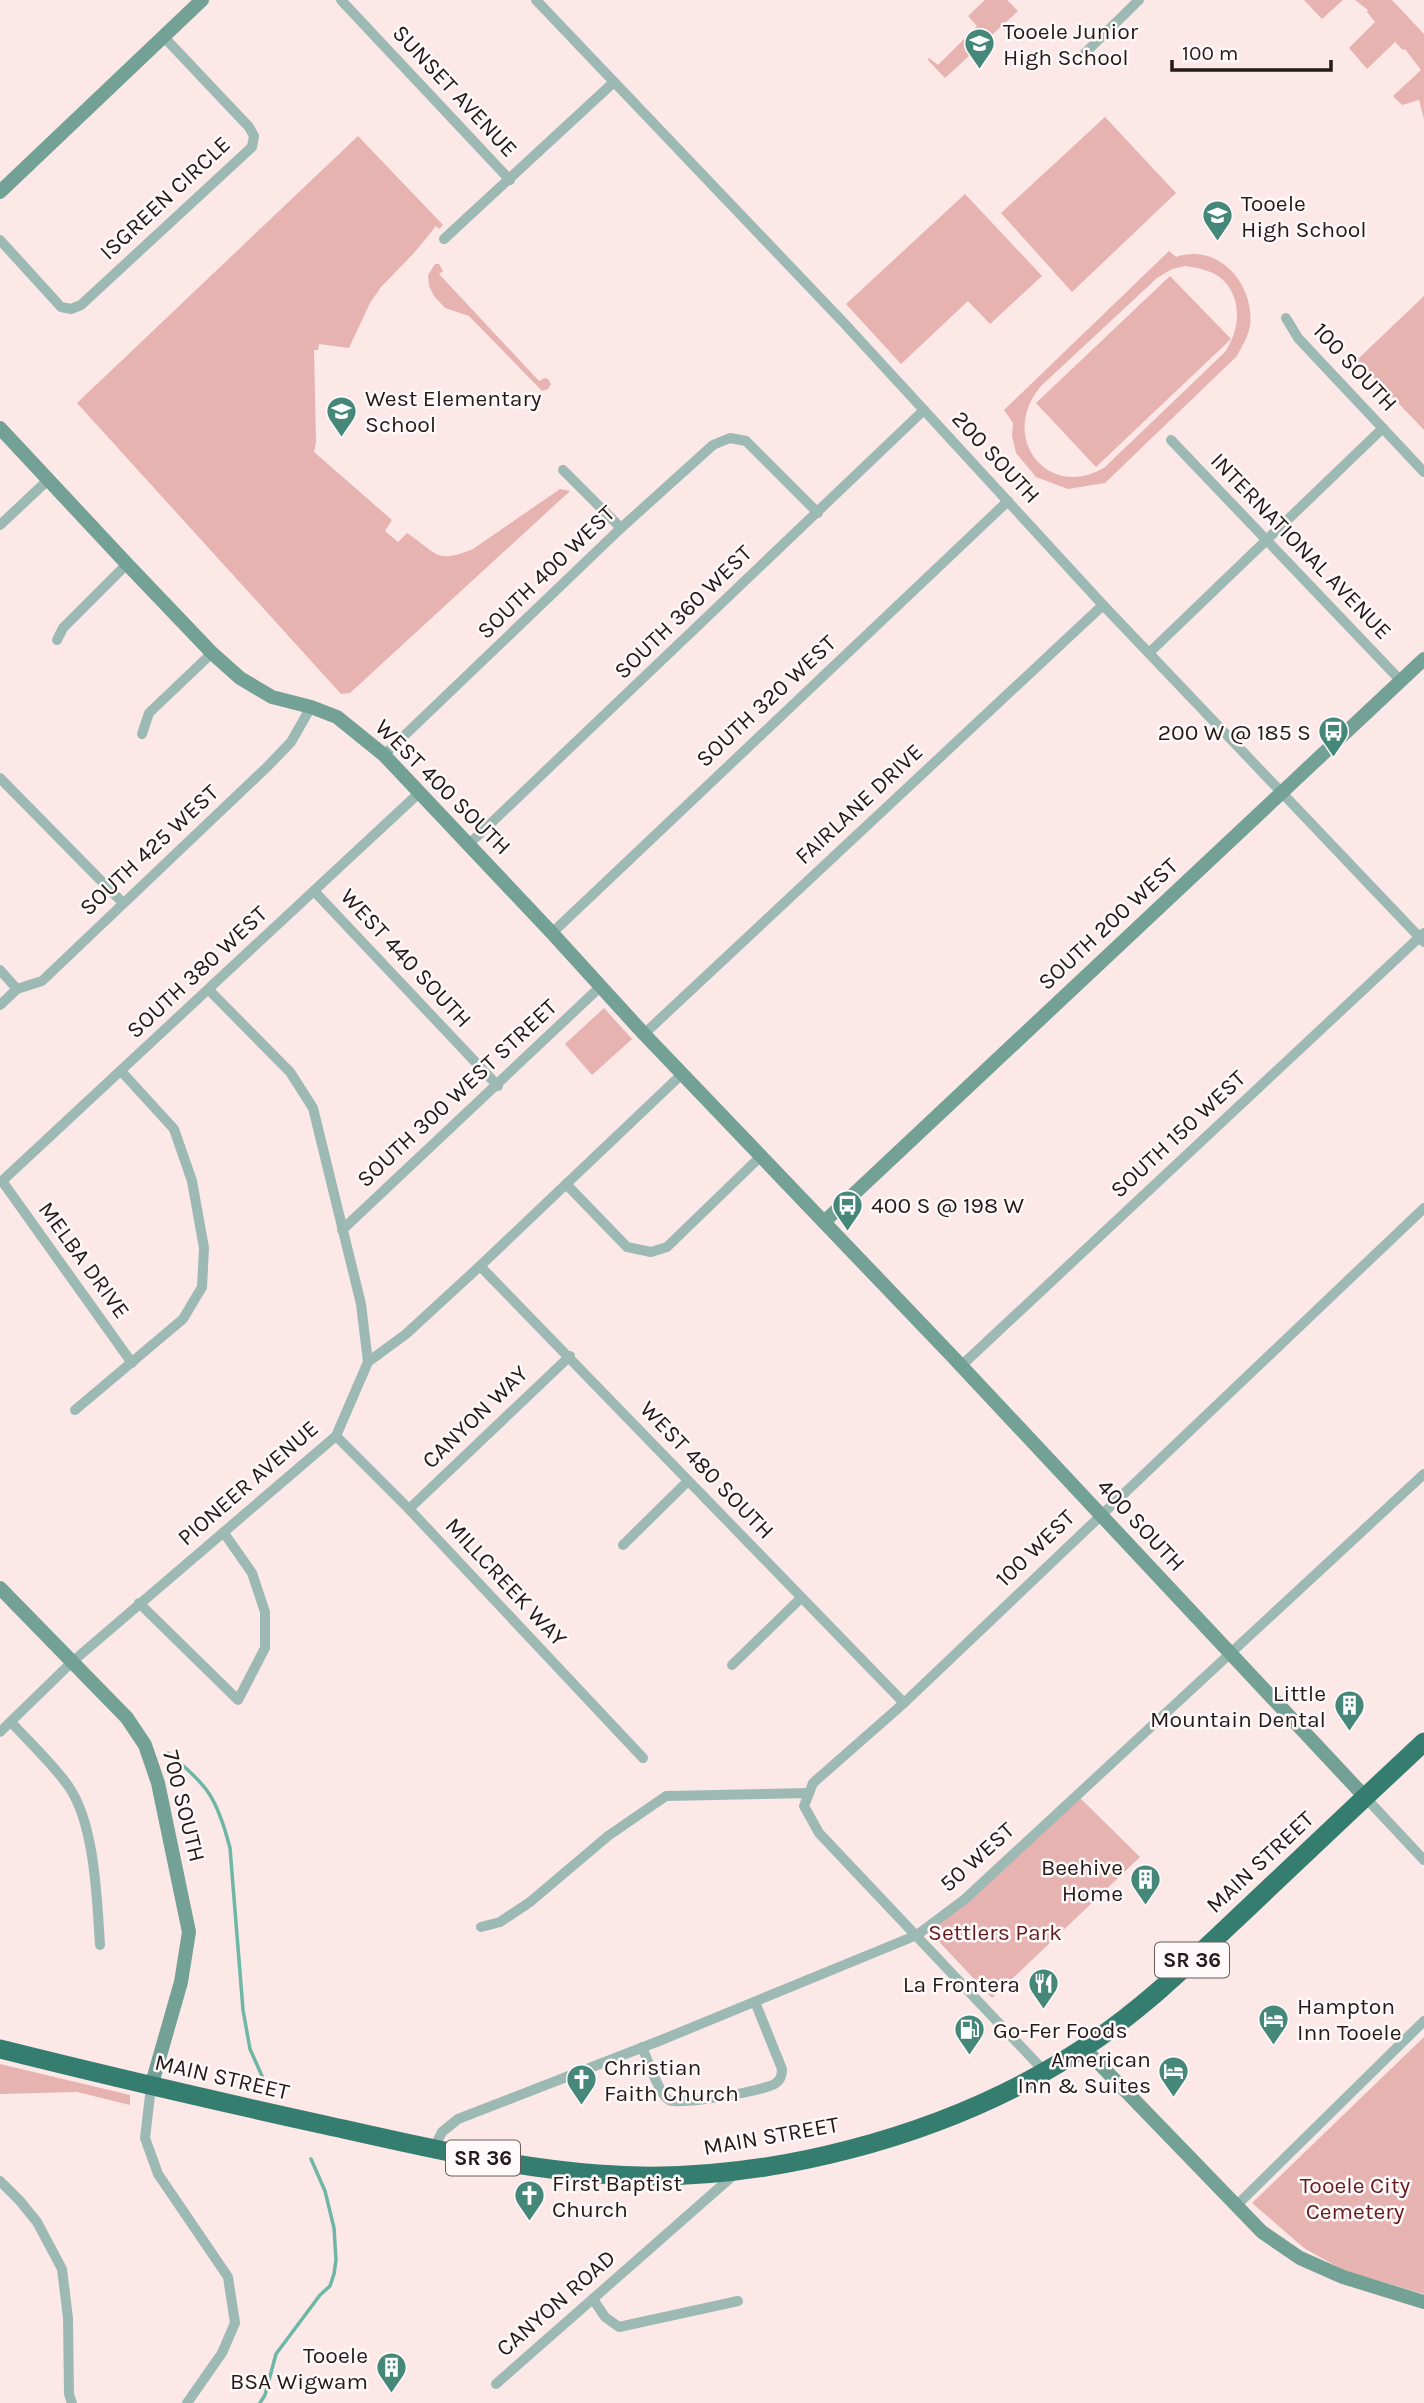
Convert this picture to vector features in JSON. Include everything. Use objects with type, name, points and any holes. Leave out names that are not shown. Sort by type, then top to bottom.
[{"type":"highway","name":"MAIN STREET","points":[[0,2049],[151,2087],[527,2166],[603,2175],[669,2176],[739,2170],[795,2161],[897,2137],[960,2114],[1045,2072],[1084,2048],[1130,2015],[1188,1964],[1424,1742]]},
{"type":"street","points":[[0,192],[202,0]]},
{"type":"street","name":"SUNSET AVENUE","points":[[341,0],[510,180]]},
{"type":"street","name":"200 SOUTH","points":[[536,0],[844,321],[1103,605],[1422,938]]},
{"type":"street","points":[[1085,53],[1139,0]]},
{"type":"street","name":"ISGREEN CIRCLE","points":[[0,240],[61,307],[71,309],[81,305],[252,146],[254,136],[249,127],[163,36]]},
{"type":"street","points":[[444,239],[614,82]]},
{"type":"street","name":"100 SOUTH","points":[[1286,318],[1298,338],[1424,472]]},
{"type":"street","name":"SOUTH 360 WEST","points":[[469,844],[924,410]]},
{"type":"street","name":"WEST 400 SOUTH","points":[[0,428],[212,653],[240,678],[272,697],[337,717],[384,755],[643,1034],[824,1222]]},
{"type":"street","points":[[1150,652],[1383,428]]},
{"type":"street","name":"SOUTH 400 WEST","points":[[384,755],[621,528],[713,445],[730,438],[746,441],[818,513]]},
{"type":"street","name":"INTERNATIONAL AVENUE","points":[[1171,440],[1401,681]]},
{"type":"street","points":[[563,470],[621,528]]},
{"type":"street","points":[[0,525],[48,480]]},
{"type":"street","name":"SOUTH 320 WEST","points":[[552,933],[1008,501]]},
{"type":"street","points":[[57,640],[63,628],[127,564]]},
{"type":"street","name":"FAIRLANE DRIVE","points":[[643,1034],[1103,605]]},
{"type":"street","points":[[142,734],[149,713],[212,653]]},
{"type":"street","name":"SOUTH 200 WEST","points":[[824,1222],[1424,659]]},
{"type":"street","name":"SOUTH 425 WEST","points":[[0,1005],[17,989],[42,981],[267,767],[291,742],[311,707]]},
{"type":"street","points":[[0,778],[123,903]]},
{"type":"street","name":"SOUTH 380 WEST","points":[[2,1181],[419,793]]},
{"type":"street","name":"WEST 440 SOUTH","points":[[314,891],[498,1086]]},
{"type":"street","name":"SOUTH 150 WEST","points":[[961,1366],[1422,938]]},
{"type":"street","points":[[0,970],[17,989]]},
{"type":"street","name":"SOUTH 300 WEST STREET","points":[[342,1230],[498,1086],[600,987]]},
{"type":"street","points":[[209,990],[290,1072],[313,1108],[361,1304],[368,1362],[406,1334],[682,1074]]},
{"type":"street","points":[[75,1410],[183,1319],[201,1287],[204,1248],[192,1181],[174,1129],[121,1071]]},
{"type":"street","points":[[566,1184],[627,1247],[651,1252],[667,1247],[760,1157]]},
{"type":"street","name":"MELBA DRIVE","points":[[2,1181],[132,1363]]},
{"type":"street","name":"100 WEST","points":[[917,1935],[819,1833],[804,1805],[813,1783],[904,1703],[1424,1208]]},
{"type":"street","name":"400 SOUTH","points":[[824,1222],[1424,1860]]},
{"type":"street","name":"WEST 480 SOUTH","points":[[480,1266],[904,1703]]},
{"type":"street","name":"CANYON WAY","points":[[409,1509],[570,1356]]},
{"type":"street","name":"PIONEER AVENUE","points":[[0,1732],[72,1662],[336,1436],[368,1362]]},
{"type":"street","name":"MILLCREEK WAY","points":[[336,1436],[409,1509],[643,1758]]},
{"type":"street","name":"50 WEST","points":[[434,2148],[442,2132],[458,2119],[917,1935],[965,1899],[1424,1474]]},
{"type":"street","points":[[623,1545],[688,1481]]},
{"type":"street","points":[[139,1603],[238,1700],[265,1648],[265,1612],[252,1573],[225,1533]]},
{"type":"street","name":"700 SOUTH","points":[[0,1588],[127,1718],[145,1745],[158,1783],[189,1932],[181,1982],[151,2087]]},
{"type":"street","points":[[732,1665],[802,1598]]},
{"type":"street","points":[[11,1722],[69,1788],[82,1813],[96,1883],[100,1945]]},
{"type":"street","points":[[481,1927],[500,1922],[530,1902],[608,1836],[666,1796],[809,1793]]},
{"type":"street","points":[[917,1935],[1045,2072]]},
{"type":"street","points":[[642,2047],[667,2099],[680,2101],[719,2098],[777,2083],[782,2069],[755,2001]]},
{"type":"street","points":[[1237,2206],[1424,2021]]},
{"type":"street","points":[[1084,2048],[1262,2232],[1300,2258],[1353,2281],[1424,2302]]},
{"type":"street","points":[[151,2087],[145,2138],[158,2174],[228,2277],[234,2323],[222,2353],[187,2403]]},
{"type":"street","name":"CANYON ROAD","points":[[496,2384],[739,2170]]},
{"type":"street","points":[[0,2181],[37,2222],[62,2269],[68,2318],[69,2394],[72,2403]]},
{"type":"street","points":[[593,2299],[605,2317],[619,2327],[738,2301]]},
{"type":"green space","points":[[985,0],[1007,0],[1018,11],[945,78],[929,58],[938,65],[977,26],[968,16]]},
{"type":"green space","points":[[1304,0],[1343,0],[1322,19]]},
{"type":"green space","points":[[1355,0],[1392,0],[1424,34],[1424,119],[1419,100],[1402,105],[1393,96],[1421,70],[1405,49],[1395,42],[1367,69],[1349,48],[1375,22],[1368,10]]},
{"type":"green space","points":[[1105,117],[1176,193],[1072,292],[1001,213]]},
{"type":"green space","name":"West Elementary School","points":[[358,136],[443,225],[439,229],[436,226],[381,287],[370,303],[349,348],[319,344],[318,350],[314,350],[314,452],[392,520],[385,531],[398,542],[407,533],[431,551],[443,556],[473,549],[560,489],[570,491],[350,693],[341,694],[77,403]]},
{"type":"green space","points":[[965,194],[1042,276],[990,324],[968,301],[901,364],[846,304]]},
{"type":"green space","points":[[1169,251],[1176,257],[1191,254],[1219,261],[1231,270],[1240,282],[1250,310],[1250,326],[1237,356],[1105,483],[1068,489],[1036,477],[1016,453],[1012,436],[1013,423],[1004,410]],"holes":[[[1185,266],[1214,273],[1229,287],[1237,315],[1234,334],[1225,352],[1105,467],[1084,476],[1065,476],[1049,470],[1036,459],[1027,444],[1025,426],[1029,406],[1041,386],[1157,278],[1172,269]]]},
{"type":"green space","points":[[435,264],[439,264],[443,271],[439,274],[539,381],[548,379],[551,384],[548,389],[542,391],[469,316],[445,308],[434,296],[428,275]]},
{"type":"green space","points":[[1170,276],[1231,339],[1096,467],[1036,403]]},
{"type":"green space","points":[[1424,296],[1424,430],[1357,360]]},
{"type":"green space","points":[[604,1008],[632,1039],[592,1075],[565,1044]]},
{"type":"green space","name":"Settlers Park","points":[[1080,1798],[1140,1857],[992,1998],[928,1930]]},
{"type":"green space","name":"Tooele City Cemetery","points":[[1424,2037],[1424,2294],[1343,2270],[1304,2248],[1252,2203]]},
{"type":"green space","points":[[0,2064],[130,2095],[130,2105],[77,2092],[0,2094]]},
{"type":"waterway","points":[[168,1753],[193,1774],[209,1794],[230,1848],[243,2010],[250,2049],[262,2076]]},
{"type":"waterway","points":[[260,2403],[265,2395],[276,2354],[320,2295],[330,2286],[334,2274],[334,2228],[325,2191],[311,2159]]},
{"type":"place","name":"Tooele Junior High School","points":[[980,71]]},
{"type":"place","name":"Tooele High School","points":[[1218,243]]},
{"type":"place","name":"West Elementary School","points":[[342,438]]},
{"type":"place","name":"200 W @ 185 S","points":[[1334,759]]},
{"type":"place","name":"400 S @ 198 W","points":[[848,1232]]},
{"type":"place","name":"Little Mountain Dental","points":[[1349,1733]]},
{"type":"place","name":"Beehive Home","points":[[1146,1907]]},
{"type":"place","name":"La Frontera","points":[[1043,2011]]},
{"type":"place","name":"Hampton Inn Tooele","points":[[1274,2046]]},
{"type":"place","name":"Go-Fer Foods","points":[[970,2057]]},
{"type":"place","name":"American Inn & Suites","points":[[1174,2099]]},
{"type":"place","name":"Christian Faith Church","points":[[581,2107]]},
{"type":"place","name":"First Baptist Church","points":[[529,2223]]},
{"type":"place","name":"Tooele BSA Wigwam","points":[[391,2395]]}]
